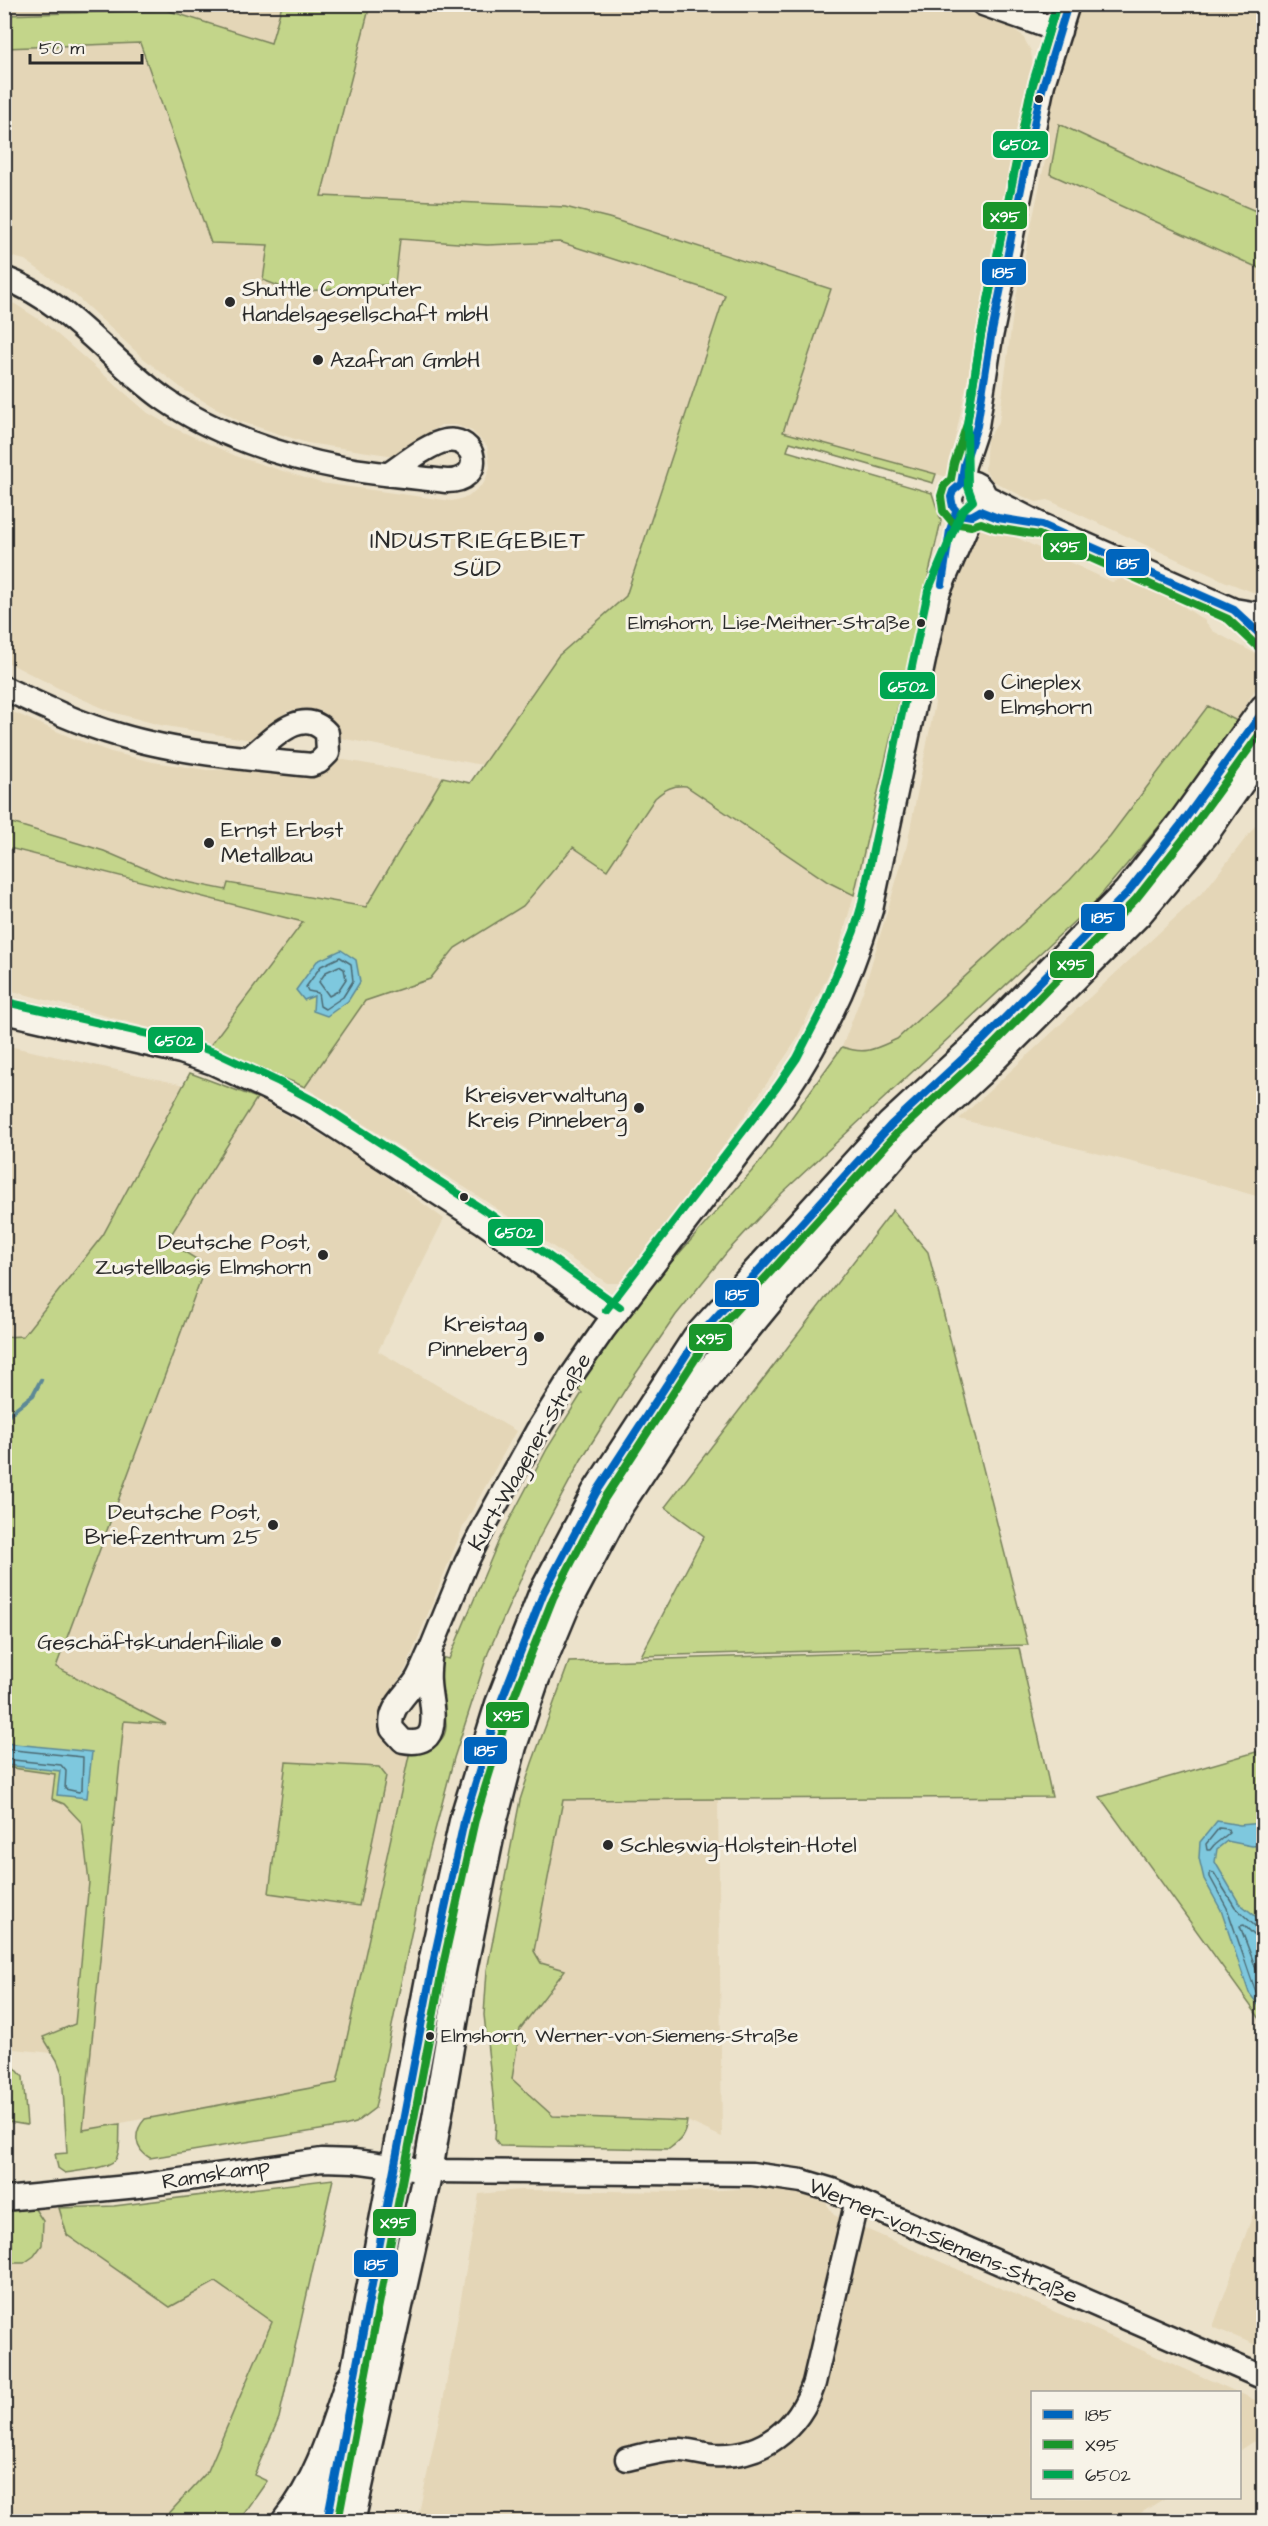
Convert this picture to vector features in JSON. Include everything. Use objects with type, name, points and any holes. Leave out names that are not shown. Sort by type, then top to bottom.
[{"type":"highway","points":[[289,2522],[300,2509],[330,2450],[353,2380]]},
{"type":"main road","points":[[327,2522],[433,1963],[465,1816],[513,1669],[543,1594],[596,1493],[697,1338],[891,1125],[983,1040],[1128,892],[1184,822],[1263,709]]},
{"type":"main road","points":[[1204,834],[1263,747]]},
{"type":"main road","points":[[350,2522],[428,2171],[462,1970],[492,1823],[512,1746],[535,1678],[565,1606],[617,1508],[692,1394],[905,1141],[978,1073],[1138,914],[1204,834],[1263,771]]},
{"type":"street","points":[[983,4],[1060,31]]},
{"type":"street","name":"Kurt-Wagener-Straße","points":[[431,1649],[466,1563],[507,1484],[572,1375],[614,1316],[806,1063],[832,1012],[861,942],[871,910],[942,584],[972,501],[977,426],[991,337],[1039,100],[1068,4]]},
{"type":"street","points":[[4,278],[34,290],[136,378],[194,418],[225,432],[321,464],[389,474]]},
{"type":"street","points":[[972,501],[1042,525],[1234,610],[1263,615]]},
{"type":"street","points":[[1234,610],[1263,638]]},
{"type":"street","points":[[4,688],[45,708],[121,736],[166,746],[249,758]]},
{"type":"street","points":[[4,1011],[181,1052],[213,1063],[275,1092],[322,1119],[484,1223],[614,1316]]},
{"type":"street","name":"Ramskamp","points":[[4,2199],[138,2186],[322,2160],[354,2161],[428,2171]]},
{"type":"street","name":"Werner-von-Siemens-Straße","points":[[428,2171],[752,2174],[802,2181],[857,2200],[1263,2378]]},
{"type":"street","points":[[627,2459],[674,2449],[715,2455],[744,2453],[770,2443],[794,2423],[814,2384],[857,2200]]},
{"type":"shaded area","points":[[4,5],[282,5],[271,43],[166,10],[5,15]]},
{"type":"shaded area","points":[[370,5],[947,5],[1010,27],[1022,35],[1031,51],[1033,69],[947,477],[782,432],[831,288],[609,218],[565,207],[321,196]]},
{"type":"shaded area","points":[[1073,5],[1263,5],[1263,596],[1224,581],[1048,500],[1036,502],[1020,495],[993,481],[985,470],[987,439],[999,422],[1014,306],[1048,147],[1045,133],[1064,37]]},
{"type":"shaded area","points":[[139,43],[211,243],[268,245],[263,280],[294,292],[395,284],[400,239],[487,245],[560,242],[725,295],[626,596],[558,656],[482,765],[340,738],[332,719],[321,711],[305,708],[288,711],[251,740],[160,725],[112,712],[5,661],[5,301],[15,304],[43,322],[148,413],[174,428],[238,457],[321,483],[452,501],[468,497],[484,483],[490,467],[487,446],[472,431],[456,425],[441,425],[395,456],[307,443],[239,421],[184,390],[143,358],[76,296],[25,260],[5,255],[4,48]]},
{"type":"shaded area","points":[[985,524],[1002,525],[1012,530],[1015,537],[1112,582],[1122,579],[1178,603],[1204,620],[1213,631],[1260,656],[1262,670],[1257,686],[1237,721],[1207,706],[1110,836],[1070,880],[897,1039],[872,1051],[857,1052],[842,1047],[865,986],[907,845],[935,703],[931,686],[956,564],[969,534]]},
{"type":"shaded area","points":[[4,708],[111,752],[153,762],[207,770],[251,769],[306,777],[323,775],[339,759],[443,777],[366,907],[228,883],[226,890],[167,878],[104,851],[5,821]]},
{"type":"shaded area","points":[[677,785],[686,786],[828,882],[854,895],[836,959],[794,1044],[665,1231],[631,1275],[619,1283],[607,1283],[472,1192],[305,1087],[365,1001],[430,979],[455,948],[523,906],[573,847],[607,869],[654,800],[664,790]]},
{"type":"shaded area","points":[[1263,816],[1263,1198],[1177,1173],[959,1119],[1206,889]]},
{"type":"shaded area","points":[[4,847],[304,922],[209,1047],[173,1034],[5,989]]},
{"type":"shaded area","points":[[4,1045],[184,1085],[103,1235],[23,1336],[5,1337]]},
{"type":"shaded area","points":[[257,1098],[358,1156],[444,1219],[378,1351],[516,1431],[463,1527],[406,1668],[382,1707],[380,1728],[392,1745],[410,1751],[337,2083],[83,2130],[90,2057],[5,2048],[4,1708],[164,1724],[56,1668],[206,1265],[166,1242]]},
{"type":"shaded area","points":[[718,1798],[722,2137],[687,2121],[553,2116],[512,2079],[520,2029],[564,1971],[541,1963],[534,1951],[563,1799]]},
{"type":"shaded area","points":[[1263,2186],[1263,2348],[1213,2327]]},
{"type":"shaded area","points":[[754,2188],[800,2194],[826,2203],[834,2215],[1235,2391],[1031,2391],[1031,2499],[1163,2499],[1128,2521],[417,2522],[445,2391],[479,2194],[520,2190],[688,2192]]},
{"type":"shaded area","points":[[59,2208],[67,2235],[215,2282],[272,2322],[208,2471],[162,2521],[5,2522],[5,2209]]},
{"type":"shaded area","points":[[1241,2393],[1263,2404],[1264,2434],[1241,2449]]},
{"type":"green space","points":[[282,5],[370,5],[321,196],[565,207],[609,218],[831,289],[783,432],[936,474],[933,483],[790,442],[787,451],[932,493],[941,521],[854,895],[828,882],[686,786],[669,788],[655,798],[607,870],[573,847],[523,906],[455,948],[430,979],[365,1001],[305,1087],[209,1047],[303,922],[5,847],[5,821],[104,851],[167,878],[226,890],[228,883],[366,907],[443,777],[470,783],[558,656],[626,596],[725,295],[560,242],[487,245],[400,239],[395,284],[294,292],[263,280],[268,245],[211,243],[140,43],[5,48],[5,15],[166,10],[271,43]]},
{"type":"green space","points":[[1059,124],[1136,160],[1263,214],[1263,270],[1050,174]]},
{"type":"green space","points":[[1208,706],[1237,721],[1193,786],[1094,903],[782,1193],[727,1252],[676,1315],[626,1388],[581,1460],[539,1538],[488,1653],[454,1758],[424,1872],[375,2108],[355,2123],[344,2126],[150,2158],[141,2150],[137,2140],[138,2129],[145,2119],[337,2083],[410,1751],[437,1743],[444,1736],[446,1729],[439,1685],[438,1656],[449,1659],[499,1540],[547,1449],[582,1393],[574,1387],[622,1318],[759,1163],[842,1047],[864,1051],[897,1039],[1070,880],[1110,836]]},
{"type":"green space","points":[[190,1073],[257,1098],[167,1241],[206,1265],[56,1667],[166,1724],[124,1721],[83,2130],[120,2124],[118,2153],[114,2161],[109,2164],[94,2169],[65,2173],[58,2168],[55,2154],[67,2153],[62,2073],[43,2037],[75,2024],[89,1882],[82,1823],[64,1804],[52,1799],[55,1774],[5,1767],[4,1337],[23,1336],[103,1235]]},
{"type":"green space","points":[[893,1210],[928,1252],[1028,1645],[641,1656],[704,1536],[665,1507]]},
{"type":"green space","points":[[1019,1648],[1052,1797],[563,1800],[534,1951],[541,1963],[565,1970],[520,2029],[512,2079],[553,2116],[687,2121],[682,2137],[669,2149],[500,2146],[495,2139],[496,2123],[484,2015],[487,1970],[520,1800],[569,1662]]},
{"type":"green space","points":[[1263,1750],[1263,2023],[1100,1797]]},
{"type":"green space","points":[[286,1762],[379,1767],[386,1776],[359,1906],[269,1893]]},
{"type":"green space","points":[[5,2056],[23,2077],[27,2125],[9,2122],[5,2086]]},
{"type":"green space","points":[[333,2179],[279,2418],[254,2475],[267,2481],[239,2521],[162,2521],[208,2471],[272,2322],[215,2282],[170,2307],[67,2235],[59,2208],[114,2206]]},
{"type":"green space","points":[[5,2209],[35,2209],[43,2221],[42,2245],[34,2256],[24,2263],[5,2263]]},
{"type":"water","points":[[341,950],[356,960],[360,982],[348,1001],[327,1016],[313,1011],[314,996],[304,1000],[296,990],[317,961]]},
{"type":"water","points":[[5,1743],[92,1752],[87,1798],[57,1795],[60,1771],[5,1765]]},
{"type":"water","points":[[1217,1821],[1240,1825],[1263,1823],[1263,1845],[1252,1846],[1227,1841],[1217,1849],[1215,1862],[1239,1903],[1259,1919],[1263,1928],[1263,2011],[1249,1993],[1221,1910],[1204,1879],[1199,1858],[1200,1842]]},
{"type":"waterway","points":[[4,1418],[33,1395],[41,1380]]},
{"type":"transit line","name":"X95","points":[[1057,4],[1029,98],[981,335],[967,424],[951,479],[944,486],[941,496],[943,511],[953,523],[971,526],[981,523],[995,528],[1039,535],[1228,619],[1257,646]]},
{"type":"transit line","name":"6502","points":[[606,1310],[797,1058],[822,1009],[854,931],[928,591],[962,511],[973,501],[968,487],[967,425],[981,335],[1033,82],[1057,4]]},
{"type":"transit line","name":"185","points":[[980,511],[971,516],[959,514],[953,507],[951,497],[953,491],[961,484],[964,465],[977,426],[991,337],[1039,100],[1068,4]]},
{"type":"transit line","name":"185","points":[[980,511],[998,518],[1042,525],[1234,610],[1264,638]]},
{"type":"transit line","name":"185","points":[[942,584],[950,530],[956,512]]},
{"type":"transit line","name":"185","points":[[327,2522],[433,1963],[465,1817],[500,1704],[543,1594],[596,1493],[697,1338],[891,1125],[983,1040],[1128,892],[1183,822],[1264,710]]},
{"type":"transit line","name":"X95","points":[[338,2522],[443,1965],[475,1820],[510,1707],[553,1598],[605,1498],[705,1344],[898,1132],[991,1047],[1136,899],[1192,828],[1264,728]]},
{"type":"transit line","name":"6502","points":[[6,1002],[184,1042],[217,1053],[279,1082],[320,1104],[490,1214],[620,1307]]},
{"type":"place","name":"Shuttle Computer Handelsgesellschaft mbH","points":[[230,302]]},
{"type":"place","name":"Azafran GmbH","points":[[318,360]]},
{"type":"place","name":"Elmshorn, Lise-Meitner-Straße","points":[[921,623]]},
{"type":"place","name":"Cineplex Elmshorn","points":[[989,695]]},
{"type":"place","name":"Ernst Erbst Metallbau","points":[[209,843]]},
{"type":"place","name":"Kreisverwaltung Kreis Pinneberg","points":[[639,1108]]},
{"type":"place","name":"Deutsche Post, Zustellbasis Elmshorn","points":[[323,1255]]},
{"type":"place","name":"Kreistag Pinneberg","points":[[539,1337]]},
{"type":"place","name":"Deutsche Post, Briefzentrum 25","points":[[273,1525]]},
{"type":"place","name":"Geschäftskundenfiliale","points":[[276,1642]]},
{"type":"place","name":"Schleswig-Holstein-Hotel","points":[[608,1845]]},
{"type":"place","name":"Elmshorn, Werner-von-Siemens-Straße","points":[[430,2036]]},
{"type":"district","name":"INDUSTRIEGEBIET SÜD","points":[[478,555]]}]
